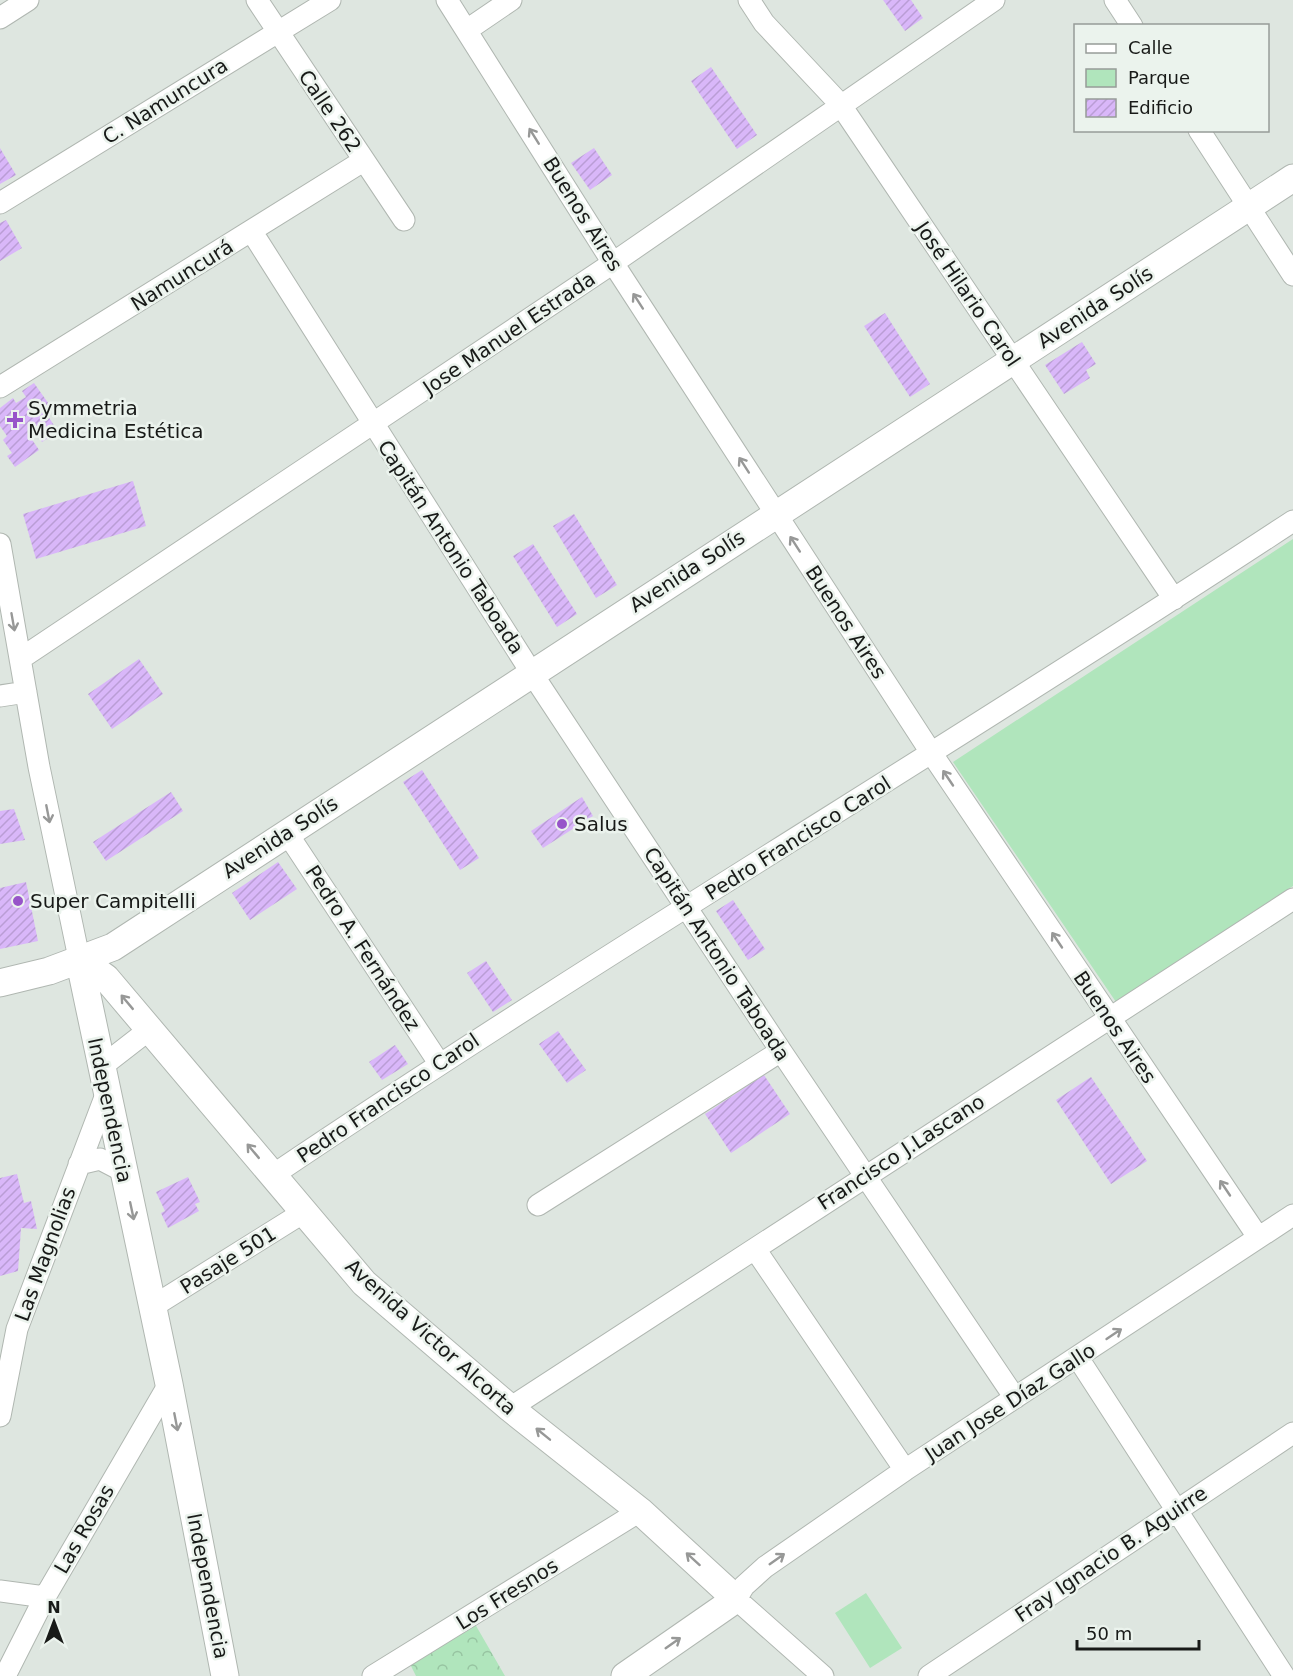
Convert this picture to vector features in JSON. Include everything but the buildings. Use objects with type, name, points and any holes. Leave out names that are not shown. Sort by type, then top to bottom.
[{"type":"main road","name":"Avenida Solís","points":[[79,958],[98,954],[113,947],[531,672],[1293,178]]},
{"type":"main road","points":[[0,967],[43,957],[79,958]]},
{"type":"main road","points":[[0,983],[49,971],[79,958]]},
{"type":"main road","name":"Avenida Victor Alcorta","points":[[79,958],[106,978],[364,1283],[510,1408],[640,1511],[736,1599]]},
{"type":"main road","name":"Independencia","points":[[79,958],[169,1384],[225,1676]]},
{"type":"main road","points":[[625,1676],[736,1599]]},
{"type":"street","points":[[0,18],[28,0]]},
{"type":"street","name":"Calle 262","points":[[257,0],[404,220]]},
{"type":"street","name":"C. Namuncura","points":[[0,203],[330,0]]},
{"type":"street","name":"Buenos Aires","points":[[447,0],[613,263],[932,754],[1258,1237]]},
{"type":"street","points":[[467,30],[512,0]]},
{"type":"street","name":"José Hilario Carol","points":[[749,0],[764,23],[840,104],[1174,599]]},
{"type":"street","name":"Jose Manuel Estrada","points":[[20,659],[613,263],[840,104],[994,0]]},
{"type":"street","points":[[1115,0],[1131,24]]},
{"type":"street","points":[[1200,132],[1293,275]]},
{"type":"street","name":"Namuncurá","points":[[0,387],[363,161]]},
{"type":"street","name":"Capitán Antonio Taboada","points":[[252,232],[372,425],[531,672],[864,1176],[1015,1398]]},
{"type":"street","name":"Pedro Francisco Carol","points":[[273,1175],[439,1063],[932,754],[1293,521]]},
{"type":"street","name":"Independencia","points":[[0,543],[57,863],[79,958]]},
{"type":"street","points":[[0,696],[26,692]]},
{"type":"street","name":"Pedro A. Fernández","points":[[287,833],[439,1063]]},
{"type":"street","name":"Francisco J.Lascano","points":[[510,1408],[1108,1017],[1293,899]]},
{"type":"street","points":[[104,1079],[150,1029]]},
{"type":"street","points":[[538,1205],[781,1051]]},
{"type":"street","name":"Las Magnolias","points":[[0,1416],[17,1329],[79,1164],[104,1079]]},
{"type":"street","name":"Las Magnolias","points":[[79,1164],[100,1159],[123,1172]]},
{"type":"street","name":"Pasaje 501","points":[[152,1307],[304,1212]]},
{"type":"street","name":"Juan Jose Díaz Gallo","points":[[736,1599],[744,1586],[765,1567],[904,1470],[1293,1215]]},
{"type":"street","points":[[755,1249],[904,1470]]},
{"type":"street","points":[[1078,1358],[1284,1676]]},
{"type":"street","name":"Las Rosas","points":[[5,1676],[45,1597],[169,1384]]},
{"type":"street","name":"Fray Ignacio B. Aguirre","points":[[929,1676],[1293,1432]]},
{"type":"street","name":"Los Fresnos","points":[[373,1676],[640,1511]]},
{"type":"street","points":[[0,1592],[45,1597]]},
{"type":"street","name":"Avenida Victor Alcorta","points":[[736,1599],[823,1676]]},
{"type":"green space","points":[[1293,539],[1293,886],[1116,1002],[953,762]]},
{"type":"green space","points":[[866,1593],[902,1648],[870,1668],[835,1613]]},
{"type":"green space","points":[[475,1624],[505,1676],[416,1676],[410,1664]]},
{"type":"place","name":"Symmetria Medicina Estética","points":[[15,420]]},
{"type":"place","name":"Salus","points":[[562,824]]},
{"type":"place","name":"Super Campitelli","points":[[18,901]]}]
